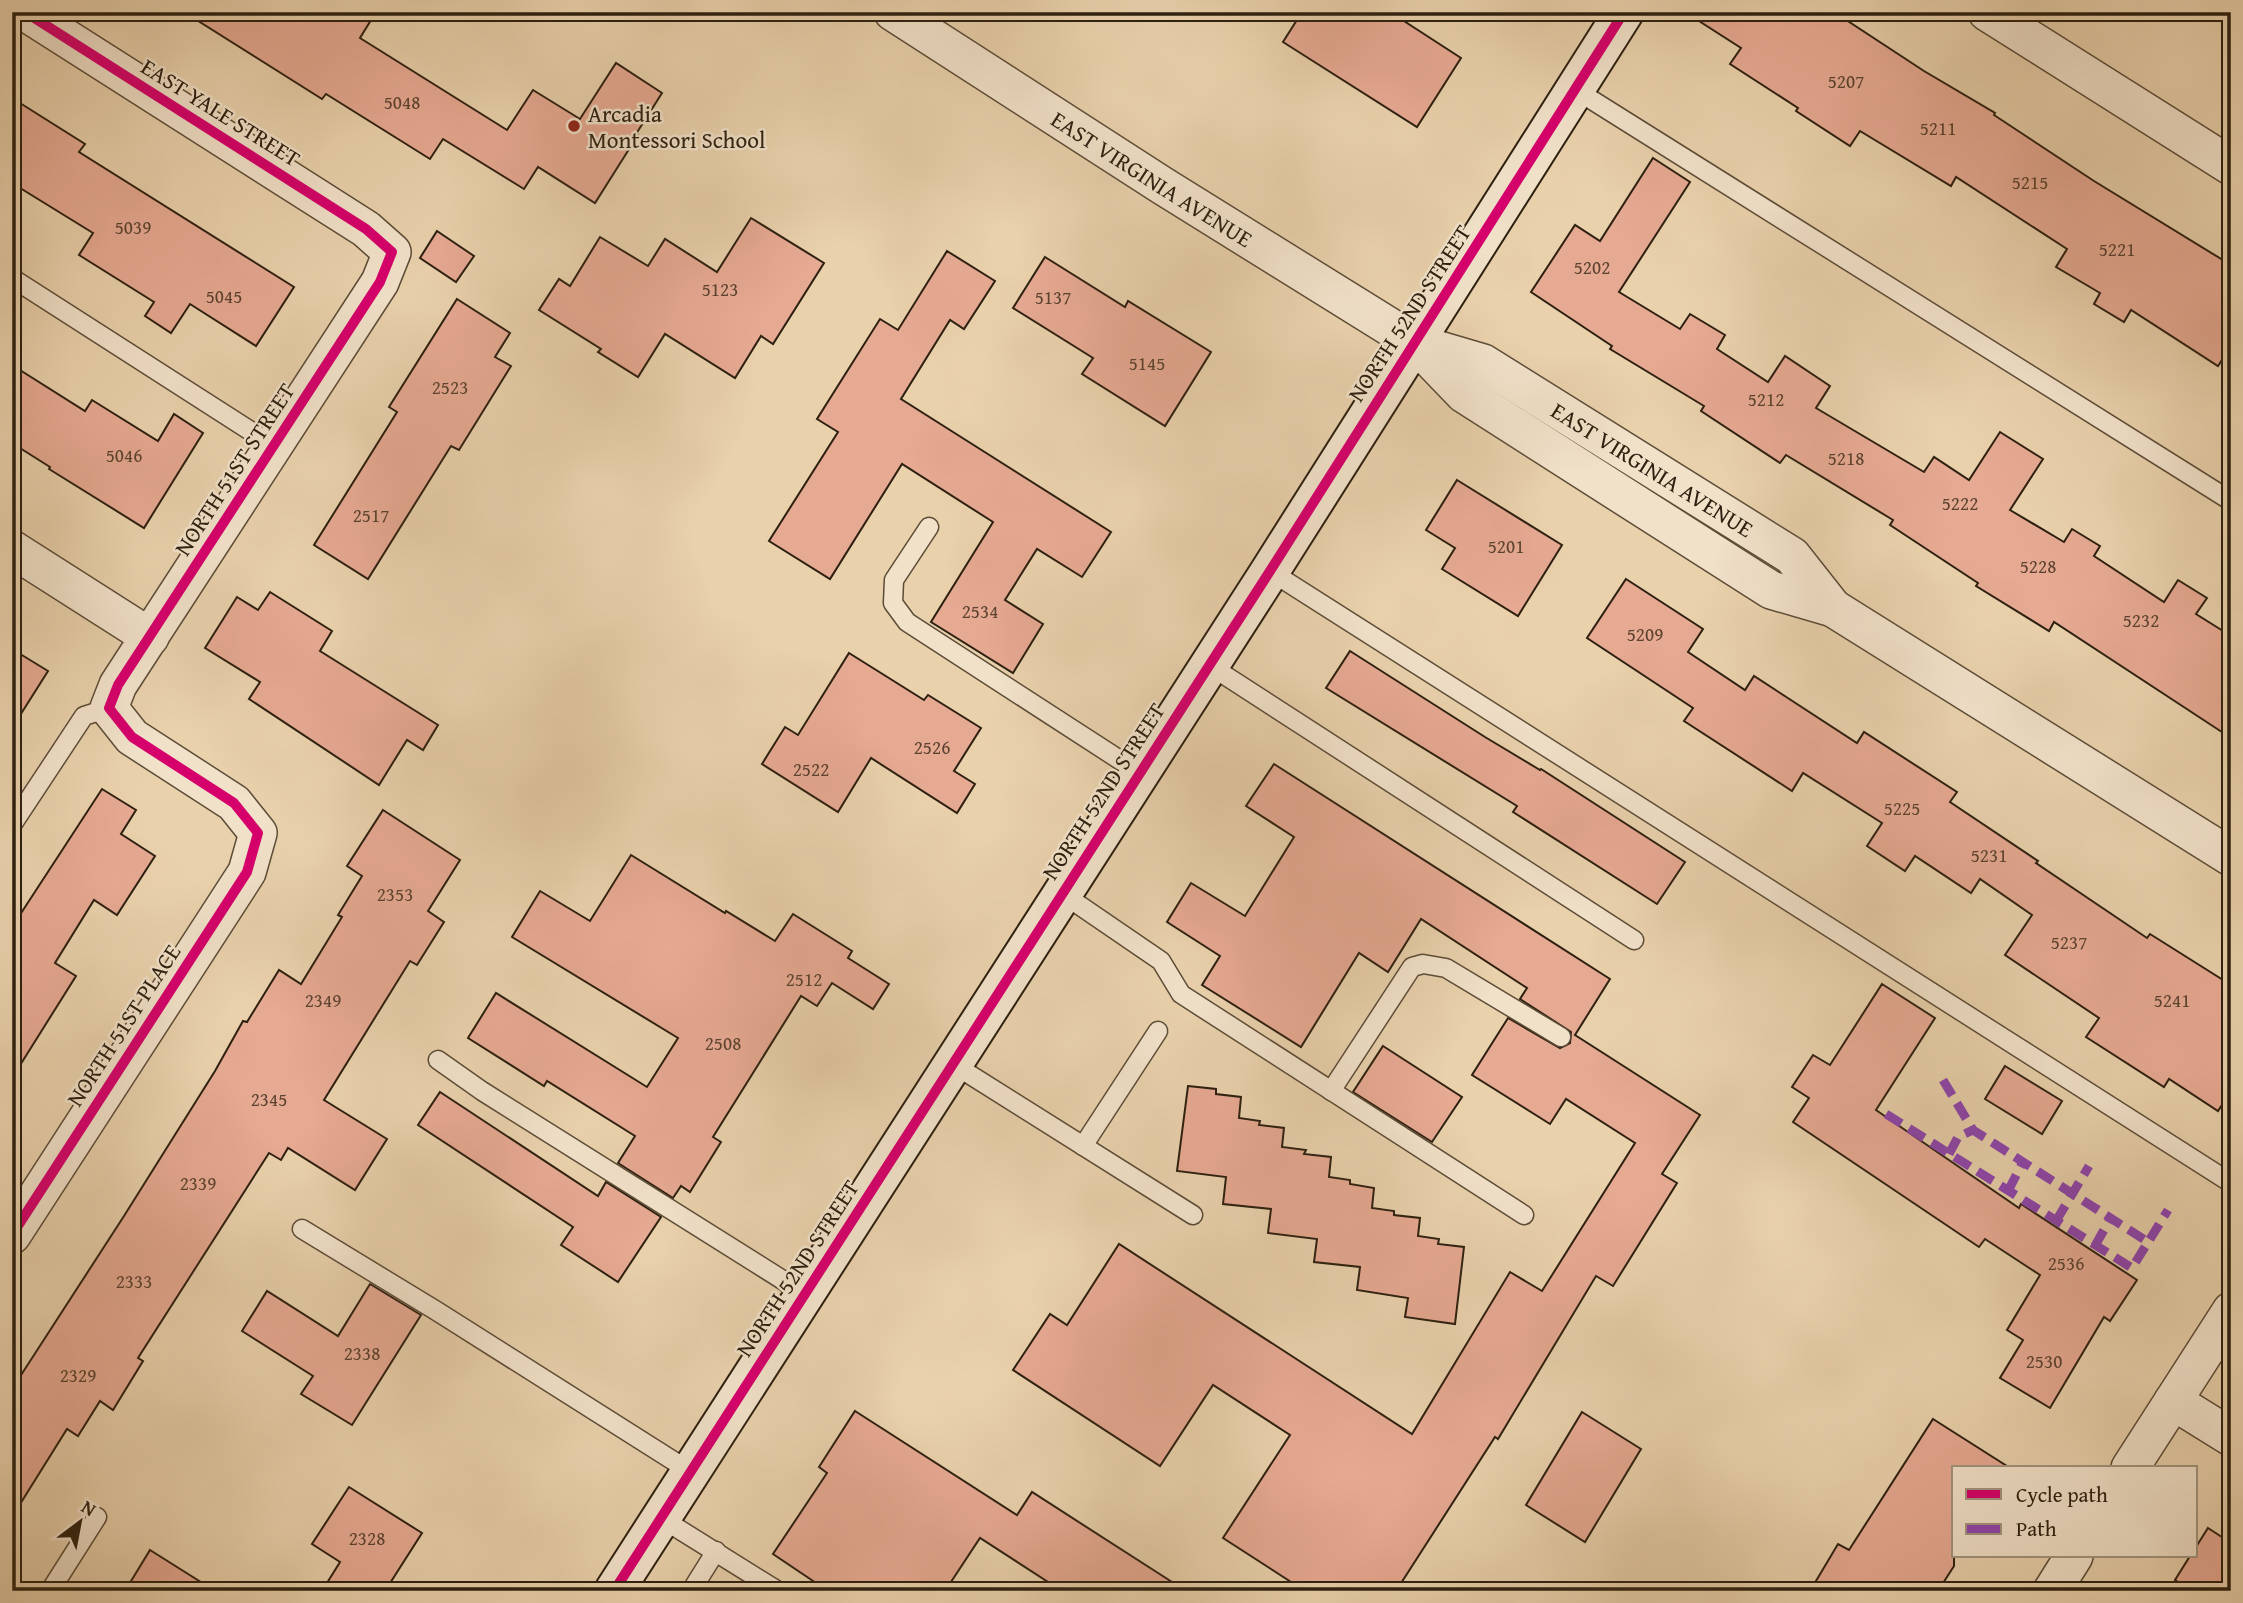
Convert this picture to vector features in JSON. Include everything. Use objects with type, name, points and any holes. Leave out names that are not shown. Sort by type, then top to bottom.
[{"type":"main road","name":"NORTH 52ND STREET","points":[[614,1591],[1270,571],[1624,12]]},
{"type":"street","name":"EAST YALE STREET","points":[[25,12],[366,229],[392,252]]},
{"type":"street","name":"EAST VIRGINIA AVENUE","points":[[893,12],[1163,186],[1414,342],[1483,363],[1792,556],[1833,608],[2231,857]]},
{"type":"street","points":[[1987,12],[2231,166]]},
{"type":"street","name":"NORTH 51ST STREET","points":[[109,708],[118,685],[380,282],[392,252]]},
{"type":"street","points":[[12,549],[150,637]]},
{"type":"street","name":"NORTH 51ST PLACE","points":[[12,1236],[247,872],[258,833],[234,803],[132,737],[109,708]]},
{"type":"street","points":[[2131,1466],[2231,1311]]},
{"type":"street","points":[[2173,1401],[2231,1437]]},
{"type":"street","points":[[2052,1591],[2073,1558]]},
{"type":"lane","points":[[1576,90],[2231,501]]},
{"type":"lane","points":[[12,278],[274,446]]},
{"type":"lane","points":[[929,527],[894,580],[893,603],[907,622],[1140,773]]},
{"type":"lane","points":[[1270,571],[2231,1183]]},
{"type":"lane","points":[[1209,666],[1634,940]]},
{"type":"lane","points":[[12,825],[84,716],[109,708]]},
{"type":"lane","points":[[1063,894],[1161,961],[1181,994],[1524,1215]]},
{"type":"lane","points":[[1331,1091],[1412,967],[1423,964],[1446,968],[1561,1037]]},
{"type":"lane","points":[[1083,1146],[1157,1031]]},
{"type":"lane","points":[[438,1060],[482,1091],[805,1294]]},
{"type":"lane","points":[[953,1065],[1193,1215]]},
{"type":"lane","points":[[302,1229],[691,1472]]},
{"type":"lane","points":[[50,1591],[96,1517]]},
{"type":"lane","points":[[662,1518],[778,1591]]},
{"type":"lane","points":[[691,1591],[716,1551]]},
{"type":"building","points":[[184,12],[376,12],[360,38],[507,130],[533,90],[580,119],[616,63],[662,93],[595,203],[538,167],[524,189],[443,139],[430,159],[326,94],[322,99]]},
{"type":"building","points":[[1302,12],[1390,12],[1461,58],[1417,127],[1283,42]]},
{"type":"building","points":[[1685,12],[1834,12],[1924,71],[1995,113],[1994,115],[2094,181],[2231,265],[2231,346],[2218,366],[2131,310],[2124,322],[2094,304],[2100,293],[2056,267],[2067,249],[1956,177],[1951,186],[1860,131],[1850,146],[1730,64],[1741,48]]},
{"type":"building","points":[[12,98],[85,144],[79,152],[294,287],[256,346],[190,304],[171,333],[145,316],[154,302],[79,255],[93,233],[12,183]]},
{"type":"building","points":[[1653,158],[1690,182],[1619,292],[1680,329],[1690,314],[1725,335],[1717,349],[1768,382],[1785,356],[1830,386],[1816,408],[1924,472],[1934,457],[1969,480],[2000,432],[2043,459],[2010,510],[2064,542],[2072,529],[2100,546],[2094,556],[2164,602],[2178,580],[2207,598],[2196,614],[2231,636],[2231,738],[2054,622],[2049,631],[1976,586],[1978,583],[1890,525],[1893,520],[1786,455],[1780,463],[1701,411],[1704,406],[1610,349],[1612,346],[1531,292],[1575,225],[1600,241]]},
{"type":"building","points":[[751,218],[824,263],[773,344],[761,336],[735,378],[665,334],[638,377],[598,352],[601,349],[539,310],[559,279],[570,286],[600,237],[648,266],[665,239],[717,272]]},
{"type":"building","points":[[437,231],[474,256],[456,282],[420,258]]},
{"type":"building","points":[[947,251],[995,281],[964,329],[950,320],[901,399],[1111,532],[1082,577],[1037,549],[1005,600],[1043,624],[1013,673],[931,622],[993,522],[902,464],[830,579],[769,541],[838,432],[817,419],[880,319],[898,330]]},
{"type":"building","points":[[1045,257],[1125,307],[1128,301],[1211,352],[1165,426],[1082,374],[1093,358],[1013,308]]},
{"type":"building","points":[[457,299],[510,333],[495,357],[511,366],[459,450],[451,446],[368,579],[314,545],[397,412],[389,407]]},
{"type":"building","points":[[12,365],[85,411],[92,400],[158,441],[174,414],[203,433],[144,528],[12,443]]},
{"type":"building","points":[[1457,480],[1562,545],[1518,616],[1442,569],[1455,548],[1426,530]]},
{"type":"building","points":[[1626,579],[1703,629],[1688,652],[1745,690],[1754,676],[1857,743],[1864,732],[1957,792],[1950,802],[2038,861],[2036,863],[2147,938],[2150,934],[2231,985],[2231,1091],[2218,1111],[2169,1079],[2164,1087],[2086,1037],[2099,1018],[2005,955],[2032,915],[1980,879],[1971,893],[1915,856],[1905,871],[1867,846],[1882,823],[1803,773],[1792,791],[1684,721],[1693,708],[1587,638]]},
{"type":"building","points":[[270,592],[332,631],[320,651],[438,725],[423,750],[407,740],[379,785],[249,699],[260,682],[205,648],[237,597],[258,610]]},
{"type":"building","points":[[12,649],[48,671],[12,728]]},
{"type":"building","points":[[1350,651],[1685,862],[1657,904],[1513,812],[1517,806],[1326,688]]},
{"type":"building","points":[[849,653],[924,700],[928,695],[981,728],[954,771],[975,784],[957,813],[871,758],[838,812],[762,764],[785,727],[798,735]]},
{"type":"building","points":[[1274,764],[1610,979],[1575,1035],[1700,1115],[1662,1174],[1677,1183],[1613,1286],[1596,1276],[1498,1439],[1495,1437],[1396,1591],[1305,1591],[1223,1538],[1290,1435],[1213,1385],[1160,1466],[1013,1370],[1050,1314],[1067,1325],[1119,1244],[1412,1434],[1510,1272],[1542,1291],[1635,1143],[1566,1099],[1550,1124],[1472,1075],[1508,1018],[1560,1048],[1570,1043],[1571,1032],[1520,999],[1527,988],[1421,919],[1388,972],[1359,953],[1301,1047],[1202,985],[1220,956],[1167,922],[1191,883],[1245,916],[1294,837],[1246,806]]},
{"type":"building","points":[[102,789],[136,810],[121,834],[155,856],[117,915],[94,900],[55,963],[76,976],[12,1078],[12,927]]},
{"type":"building","points":[[383,810],[460,860],[428,911],[444,922],[417,965],[410,961],[324,1100],[387,1139],[355,1190],[288,1148],[281,1160],[269,1153],[138,1358],[143,1361],[113,1410],[100,1401],[78,1436],[67,1429],[12,1517],[12,1389],[124,1216],[215,1071],[243,1021],[247,1022],[279,970],[301,984],[342,917],[338,915],[362,876],[347,866]]},
{"type":"building","points":[[631,855],[775,941],[793,914],[852,951],[848,958],[889,984],[873,1009],[832,983],[817,1006],[801,996],[713,1137],[721,1142],[690,1192],[681,1186],[673,1198],[618,1163],[635,1136],[547,1081],[544,1086],[468,1038],[496,993],[647,1087],[678,1038],[512,937],[540,891],[590,921]]},
{"type":"building","points":[[1882,984],[1935,1018],[1876,1110],[2019,1208],[2021,1204],[2137,1280],[2110,1321],[2104,1317],[2050,1408],[2000,1378],[2023,1340],[2007,1330],[2040,1275],[1985,1239],[1979,1247],[1793,1122],[1809,1098],[1792,1087],[1813,1055],[1830,1065]]},
{"type":"building","points":[[1383,1046],[1462,1097],[1432,1142],[1353,1092]]},
{"type":"building","points":[[2005,1066],[2062,1101],[2042,1134],[1985,1099]]},
{"type":"building","points":[[1188,1086],[1216,1089],[1216,1094],[1241,1097],[1239,1118],[1260,1121],[1259,1125],[1284,1128],[1282,1147],[1306,1150],[1304,1154],[1331,1157],[1329,1177],[1374,1188],[1372,1208],[1394,1211],[1394,1215],[1420,1218],[1418,1236],[1439,1239],[1438,1244],[1464,1247],[1455,1324],[1405,1317],[1408,1298],[1357,1290],[1360,1267],[1314,1262],[1317,1239],[1268,1233],[1271,1209],[1223,1204],[1226,1177],[1177,1171]]},
{"type":"building","points":[[440,1092],[598,1196],[606,1182],[661,1217],[618,1282],[561,1245],[573,1227],[418,1125]]},
{"type":"building","points":[[370,1284],[421,1315],[352,1425],[301,1394],[313,1376],[242,1331],[267,1291],[338,1336]]},
{"type":"building","points":[[855,1411],[1017,1515],[1032,1492],[1186,1591],[1062,1591],[980,1538],[945,1591],[828,1591],[773,1554],[827,1473],[819,1467]]},
{"type":"building","points":[[1582,1412],[1641,1449],[1585,1542],[1526,1505]]},
{"type":"building","points":[[1933,1419],[2007,1466],[1952,1466],[1954,1566],[1938,1591],[1810,1591],[1838,1544],[1849,1550]]},
{"type":"building","points":[[349,1487],[422,1533],[385,1591],[322,1591],[340,1562],[312,1544]]},
{"type":"building","points":[[2208,1528],[2231,1543],[2231,1591],[2192,1591],[2175,1580],[2189,1558],[2198,1558],[2198,1544]]},
{"type":"building","points":[[150,1550],[215,1591],[125,1591]]},
{"type":"marked path","points":[[1943,1080],[1973,1130],[2148,1242]]},
{"type":"marked path","points":[[1886,1114],[2132,1268],[2168,1210]]},
{"type":"marked path","points":[[1949,1154],[1958,1137],[1973,1130]]},
{"type":"marked path","points":[[2008,1191],[2023,1162]]},
{"type":"marked path","points":[[2056,1221],[2089,1166]]},
{"type":"marked path","points":[[2095,1246],[2110,1219]]},
{"type":"cycle path","points":[[12,1235],[247,872],[258,833],[234,803],[132,737],[109,708],[118,685],[380,282],[392,252],[366,229],[25,12]]},
{"type":"cycle path","points":[[614,1591],[1270,571],[1624,12]]},
{"type":"place","name":"Arcadia Montessori School","points":[[574,126]]}]
